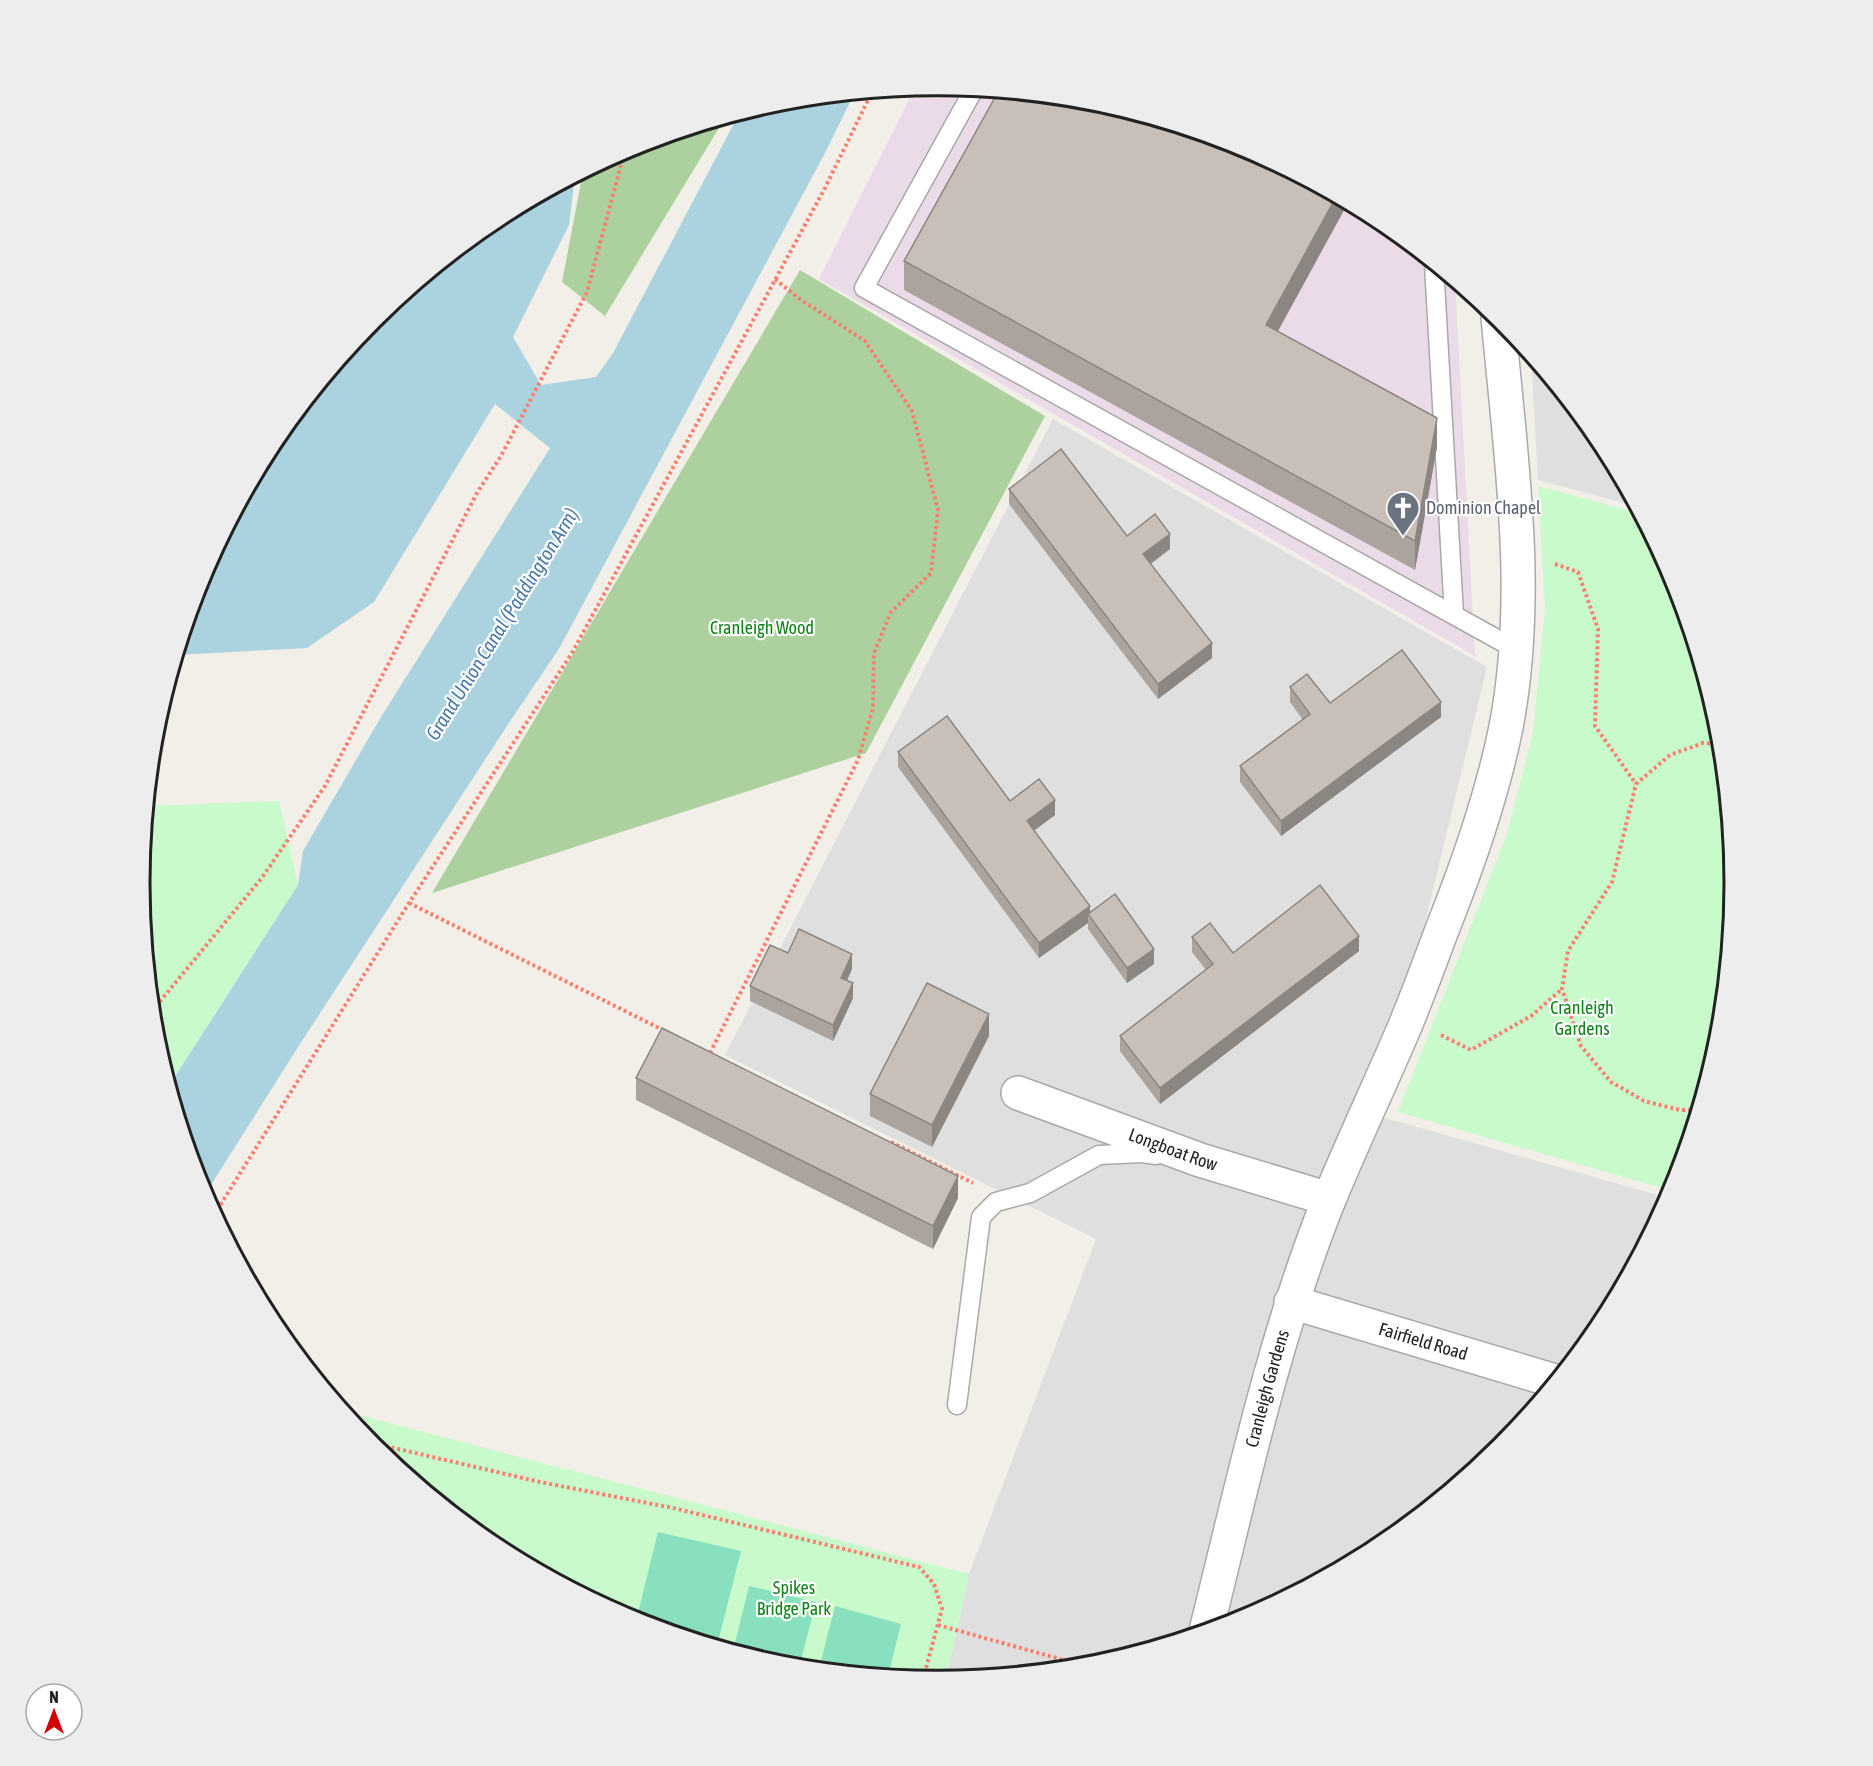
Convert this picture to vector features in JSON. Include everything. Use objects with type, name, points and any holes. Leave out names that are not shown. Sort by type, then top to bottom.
[{"type":"street","name":"Cranleigh Gardens","points":[[1209,1621],[1291,1302],[1329,1199],[1406,1023],[1462,880],[1482,820],[1506,726],[1515,649],[1517,551],[1500,334]]},
{"type":"street","name":"Longboat Row","points":[[1018,1093],[1200,1160],[1329,1199]]},
{"type":"street","name":"Fairfield Road","points":[[1291,1302],[1547,1379]]},
{"type":"lane","points":[[969,97],[864,288],[1515,649]]},
{"type":"lane","points":[[1435,274],[1454,615]]},
{"type":"lane","points":[[957,1405],[981,1216],[996,1202],[1030,1192],[1099,1155],[1142,1153],[1200,1160]]},
{"type":"path","points":[[219,1206],[409,903],[572,653],[824,190],[868,100]]},
{"type":"path","points":[[159,1003],[261,879],[325,786],[477,493],[501,456],[587,292],[622,162]]},
{"type":"path","points":[[720,1058],[710,1053],[858,760],[873,708],[874,653],[891,612],[931,573],[938,510],[912,411],[865,341],[801,300],[775,279]]},
{"type":"path","points":[[1517,551],[1578,572],[1598,629],[1595,726],[1636,784]]},
{"type":"path","points":[[1690,1110],[1680,1110],[1644,1101],[1611,1082],[1581,1046],[1562,989],[1568,951],[1612,882],[1636,784],[1670,755],[1703,742],[1710,743]]},
{"type":"path","points":[[409,903],[667,1031]]},
{"type":"path","points":[[1406,1023],[1450,1038],[1472,1050],[1531,1016],[1562,989]]},
{"type":"path","points":[[889,1141],[1005,1199]]},
{"type":"path","points":[[388,1447],[540,1482],[673,1508],[918,1567],[934,1584],[942,1609],[926,1670]]},
{"type":"path","points":[[938,1625],[1061,1660]]},
{"type":"shaded area","points":[[910,97],[988,98],[1039,103],[1090,111],[1140,123],[1238,156],[1330,201],[1416,259],[1456,291],[1475,656],[819,279]]},
{"type":"shaded area","points":[[1532,368],[1591,446],[1625,503],[1538,480]]},
{"type":"shaded area","points":[[1053,419],[1487,667],[1378,1116],[1659,1195],[1618,1277],[1591,1320],[1528,1402],[1455,1475],[1374,1537],[1330,1565],[1285,1589],[1189,1628],[1090,1655],[1039,1663],[948,1670],[969,1574],[1096,1239],[725,1055]]},
{"type":"green space","points":[[719,127],[605,316],[562,282],[581,181],[635,156]]},
{"type":"green space","name":"Cranleigh Wood","points":[[800,270],[1045,416],[866,753],[432,893]]},
{"type":"green space","name":"Cranleigh Gardens","points":[[1538,486],[1629,511],[1664,582],[1682,630],[1697,679],[1708,729],[1717,780],[1724,883],[1717,986],[1697,1087],[1682,1136],[1662,1188],[1398,1112],[1507,834],[1533,732],[1545,609]]},
{"type":"green space","points":[[279,801],[298,885],[174,1078],[156,986],[151,934],[151,832],[154,806]]},
{"type":"green space","name":"Spikes Bridge Park","points":[[357,1415],[969,1574],[948,1670],[885,1668],[834,1663],[783,1655],[733,1643],[635,1610],[543,1565],[457,1507],[418,1475]]},
{"type":"green space","points":[[658,1532],[741,1551],[719,1639],[638,1611]]},
{"type":"green space","points":[[749,1586],[816,1602],[801,1658],[735,1643]]},
{"type":"green space","points":[[835,1606],[901,1624],[890,1668],[821,1661]]},
{"type":"water","name":"Grand Union Canal (Paddington Arm)","points":[[850,101],[825,153],[560,647],[300,1044],[210,1186],[191,1136],[174,1078],[298,885],[303,851],[381,717],[550,448],[495,404],[374,602],[307,648],[183,655],[209,582],[231,535],[255,489],[312,404],[380,327],[418,291],[457,259],[499,229],[574,184],[569,225],[513,337],[541,385],[596,377],[613,353],[734,123],[783,111]]},
{"type":"building","points":[[994,99],[1090,111],[1140,123],[1238,156],[1330,201],[1333,203],[1266,325],[1437,418],[1415,541],[904,261]]},
{"type":"building","points":[[1061,449],[1127,536],[1155,514],[1170,534],[1143,554],[1212,643],[1158,684],[1009,489]]},
{"type":"building","points":[[1402,650],[1441,702],[1281,821],[1240,766],[1310,714],[1290,687],[1307,674],[1330,703]]},
{"type":"building","points":[[947,716],[1010,801],[1039,779],[1055,800],[1027,821],[1090,906],[1039,943],[898,752]]},
{"type":"building","points":[[1320,885],[1359,936],[1160,1088],[1120,1036],[1213,964],[1192,937],[1210,923],[1233,953]]},
{"type":"building","points":[[1115,894],[1154,949],[1127,968],[1088,914]]},
{"type":"building","points":[[799,929],[852,954],[841,978],[853,983],[833,1025],[750,986],[770,945],[788,953]]},
{"type":"building","points":[[927,983],[989,1014],[932,1125],[870,1094]]},
{"type":"building","points":[[662,1028],[958,1176],[933,1226],[636,1078]]},
{"type":"place","name":"Dominion Chapel","points":[[1403,537]]}]
